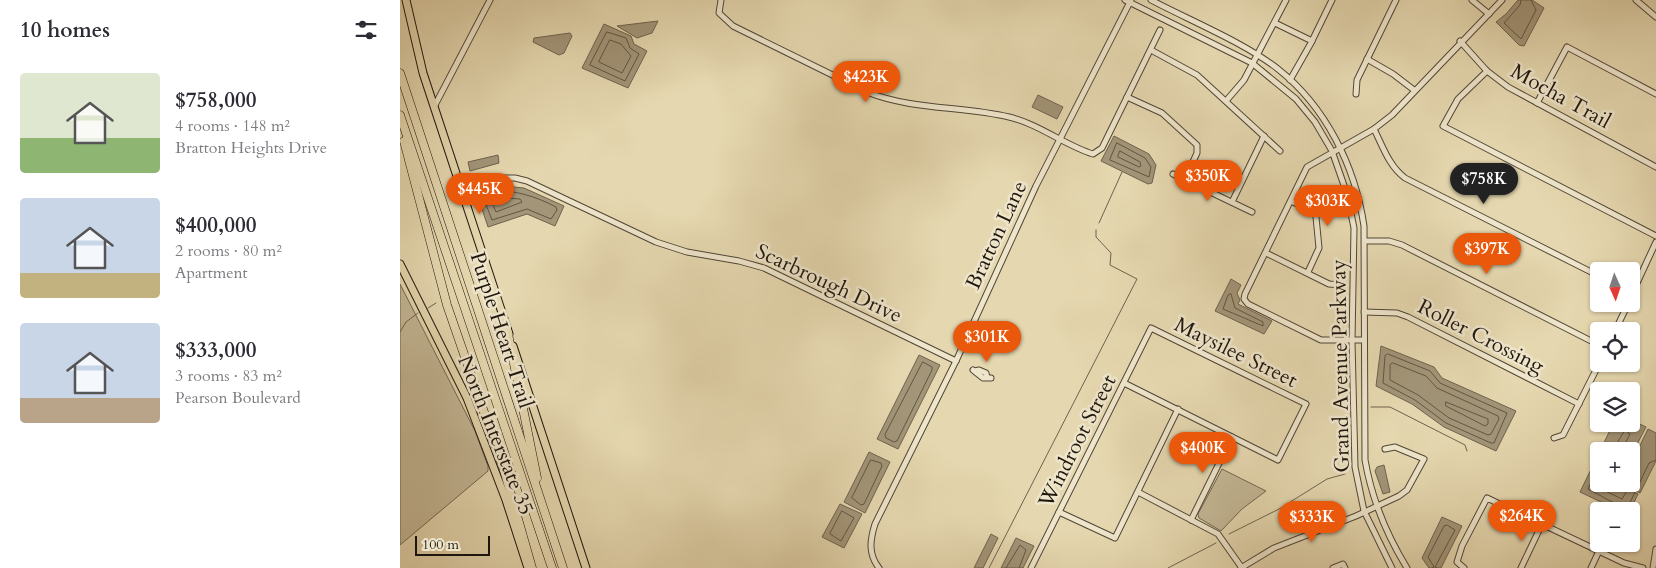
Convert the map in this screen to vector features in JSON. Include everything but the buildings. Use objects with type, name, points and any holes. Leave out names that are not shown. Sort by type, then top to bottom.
[{"type":"highway","name":"Purple Heart Trail","points":[[400,73],[563,568]]},
{"type":"highway","name":"Purple Heart Trail","points":[[400,115],[552,568]]},
{"type":"highway","points":[[400,122],[425,228],[447,305],[504,470],[532,568]]},
{"type":"highway","points":[[507,329],[540,497]]},
{"type":"main road","points":[[406,0],[422,70],[434,107]]},
{"type":"main road","name":"North Interstate 35","points":[[434,107],[586,568]]},
{"type":"main road","name":"North Interstate 35","points":[[400,264],[467,398],[506,500],[528,568]]},
{"type":"street","points":[[434,107],[490,0]]},
{"type":"street","points":[[720,0],[719,13],[733,26],[867,92],[885,99],[906,103],[1010,117],[1061,138],[1090,153],[1096,153],[1102,148],[1160,30]]},
{"type":"street","name":"Grand Avenue Parkway","points":[[1151,0],[1258,56],[1290,80],[1322,116],[1340,147],[1358,194],[1365,241],[1365,460],[1375,506],[1394,547],[1407,568]]},
{"type":"street","points":[[1226,101],[1244,80],[1286,0]]},
{"type":"street","points":[[1290,80],[1332,0]]},
{"type":"street","points":[[1356,94],[1357,80],[1396,0]]},
{"type":"street","points":[[1472,0],[1489,14]]},
{"type":"street","points":[[1364,340],[1322,340],[1248,304],[1244,299],[1307,167],[1332,151],[1374,129],[1392,115],[1460,41],[1502,0]]},
{"type":"street","points":[[1636,0],[1656,17]]},
{"type":"street","name":"Bratton Lane","points":[[879,568],[872,556],[870,546],[875,524],[956,361],[1061,138],[1129,1]]},
{"type":"street","name":"Grand Avenue Parkway","points":[[1129,1],[1252,63],[1277,81],[1315,122],[1332,151],[1347,194],[1354,228],[1352,341],[1355,468],[1364,512],[1392,568]]},
{"type":"street","points":[[1275,22],[1312,41]]},
{"type":"street","name":"Mocha Trail","points":[[1460,41],[1487,71],[1508,87],[1656,167]]},
{"type":"street","points":[[1537,103],[1567,47],[1656,94]]},
{"type":"street","points":[[1151,50],[1197,74],[1280,151]]},
{"type":"street","points":[[1367,59],[1393,74],[1414,90]]},
{"type":"street","points":[[1487,71],[1458,99],[1443,126],[1656,236]]},
{"type":"street","points":[[1127,97],[1162,113],[1197,145],[1197,153],[1185,179]]},
{"type":"street","points":[[1374,129],[1397,172],[1406,178],[1590,271]]},
{"type":"street","points":[[1232,202],[1264,136]]},
{"type":"street","points":[[1173,174],[1252,212]]},
{"type":"street","name":"Scarbrough Drive","points":[[460,186],[480,180],[503,177],[538,184],[656,242],[687,252],[739,260],[764,268],[956,361]]},
{"type":"street","points":[[1291,201],[1314,212],[1316,216],[1319,248],[1308,272]]},
{"type":"street","points":[[1365,241],[1389,241],[1402,245],[1590,340]]},
{"type":"street","points":[[1640,277],[1656,242]]},
{"type":"street","points":[[1266,253],[1329,284],[1341,285]]},
{"type":"street","name":"Roller Crossing","points":[[1364,312],[1397,313],[1408,317],[1579,404]]},
{"type":"street","name":"Windroot Street","points":[[1030,568],[1151,328]]},
{"type":"street","name":"Maysilee Street","points":[[1151,328],[1306,404],[1278,460],[1232,437]]},
{"type":"street","points":[[974,371],[983,378],[989,377]]},
{"type":"street","points":[[1554,438],[1563,436],[1595,372]]},
{"type":"street","points":[[1124,383],[1232,437],[1192,520]]},
{"type":"street","points":[[1059,512],[1114,538],[1178,409]]},
{"type":"street","points":[[1138,492],[1218,534],[1242,568],[1274,548],[1364,512],[1407,490],[1424,459],[1395,447],[1385,449]]},
{"type":"street","points":[[1464,568],[1457,562],[1462,546],[1487,498],[1590,547]]},
{"type":"street","points":[[1521,568],[1542,524]]},
{"type":"street","points":[[1653,568],[1656,548]]},
{"type":"street","points":[[1591,568],[1599,552]]},
{"type":"street","points":[[1601,552],[1624,563],[1643,568]]},
{"type":"street","points":[[1333,568],[1344,566]]},
{"type":"shaded area","points":[[400,284],[475,431],[488,466],[488,471],[400,545]]},
{"type":"shaded area","points":[[1222,469],[1266,491],[1242,509],[1221,531],[1199,518],[1198,514]]},
{"type":"water","points":[[1518,0],[1532,0],[1544,8],[1524,46],[1519,45],[1496,22]]},
{"type":"water","points":[[658,21],[652,33],[637,38],[617,26]]},
{"type":"water","points":[[604,24],[631,36],[634,44],[647,51],[628,88],[582,68]]},
{"type":"water","points":[[570,33],[572,36],[564,53],[559,55],[533,42],[534,38]]},
{"type":"water","points":[[1038,95],[1063,107],[1057,119],[1032,107]]},
{"type":"water","points":[[1114,136],[1149,154],[1156,165],[1152,183],[1148,184],[1101,161]]},
{"type":"water","points":[[498,155],[499,163],[470,171],[468,162]]},
{"type":"water","points":[[493,185],[524,188],[564,206],[555,226],[527,214],[488,227],[475,188]]},
{"type":"water","points":[[1231,279],[1241,285],[1237,293],[1240,300],[1238,304],[1272,321],[1264,334],[1215,311]]},
{"type":"water","points":[[1381,346],[1434,367],[1442,378],[1516,411],[1496,451],[1444,427],[1412,404],[1376,386]]},
{"type":"water","points":[[919,355],[940,365],[898,449],[877,439]]},
{"type":"water","points":[[1640,424],[1646,427],[1638,442],[1604,442],[1609,432],[1640,432]]},
{"type":"water","points":[[1648,429],[1656,433],[1656,461],[1640,493],[1638,492],[1640,492],[1640,445]]},
{"type":"water","points":[[869,452],[890,462],[865,513],[844,502]]},
{"type":"water","points":[[1384,465],[1390,492],[1383,494],[1375,471],[1377,467]]},
{"type":"water","points":[[1590,471],[1590,492],[1634,492],[1638,494],[1634,502],[1601,502],[1580,492]]},
{"type":"water","points":[[840,504],[862,514],[844,548],[822,537]]},
{"type":"water","points":[[1442,517],[1462,526],[1441,568],[1429,568],[1422,558]]},
{"type":"water","points":[[991,534],[998,538],[983,568],[974,568]]},
{"type":"water","points":[[1016,538],[1034,546],[1023,568],[1001,568]]},
{"type":"waterway","points":[[1099,223],[1122,172]]},
{"type":"waterway","points":[[989,568],[1137,279],[1110,265],[1111,253],[1096,237],[1096,230]]},
{"type":"waterway","points":[[428,308],[436,303]]},
{"type":"waterway","points":[[400,332],[406,322],[418,313]]},
{"type":"waterway","points":[[1371,407],[1390,407],[1465,445],[1467,451]]},
{"type":"waterway","points":[[1229,534],[1279,509],[1327,479],[1345,474]]},
{"type":"waterway","points":[[1168,568],[1216,543]]}]
